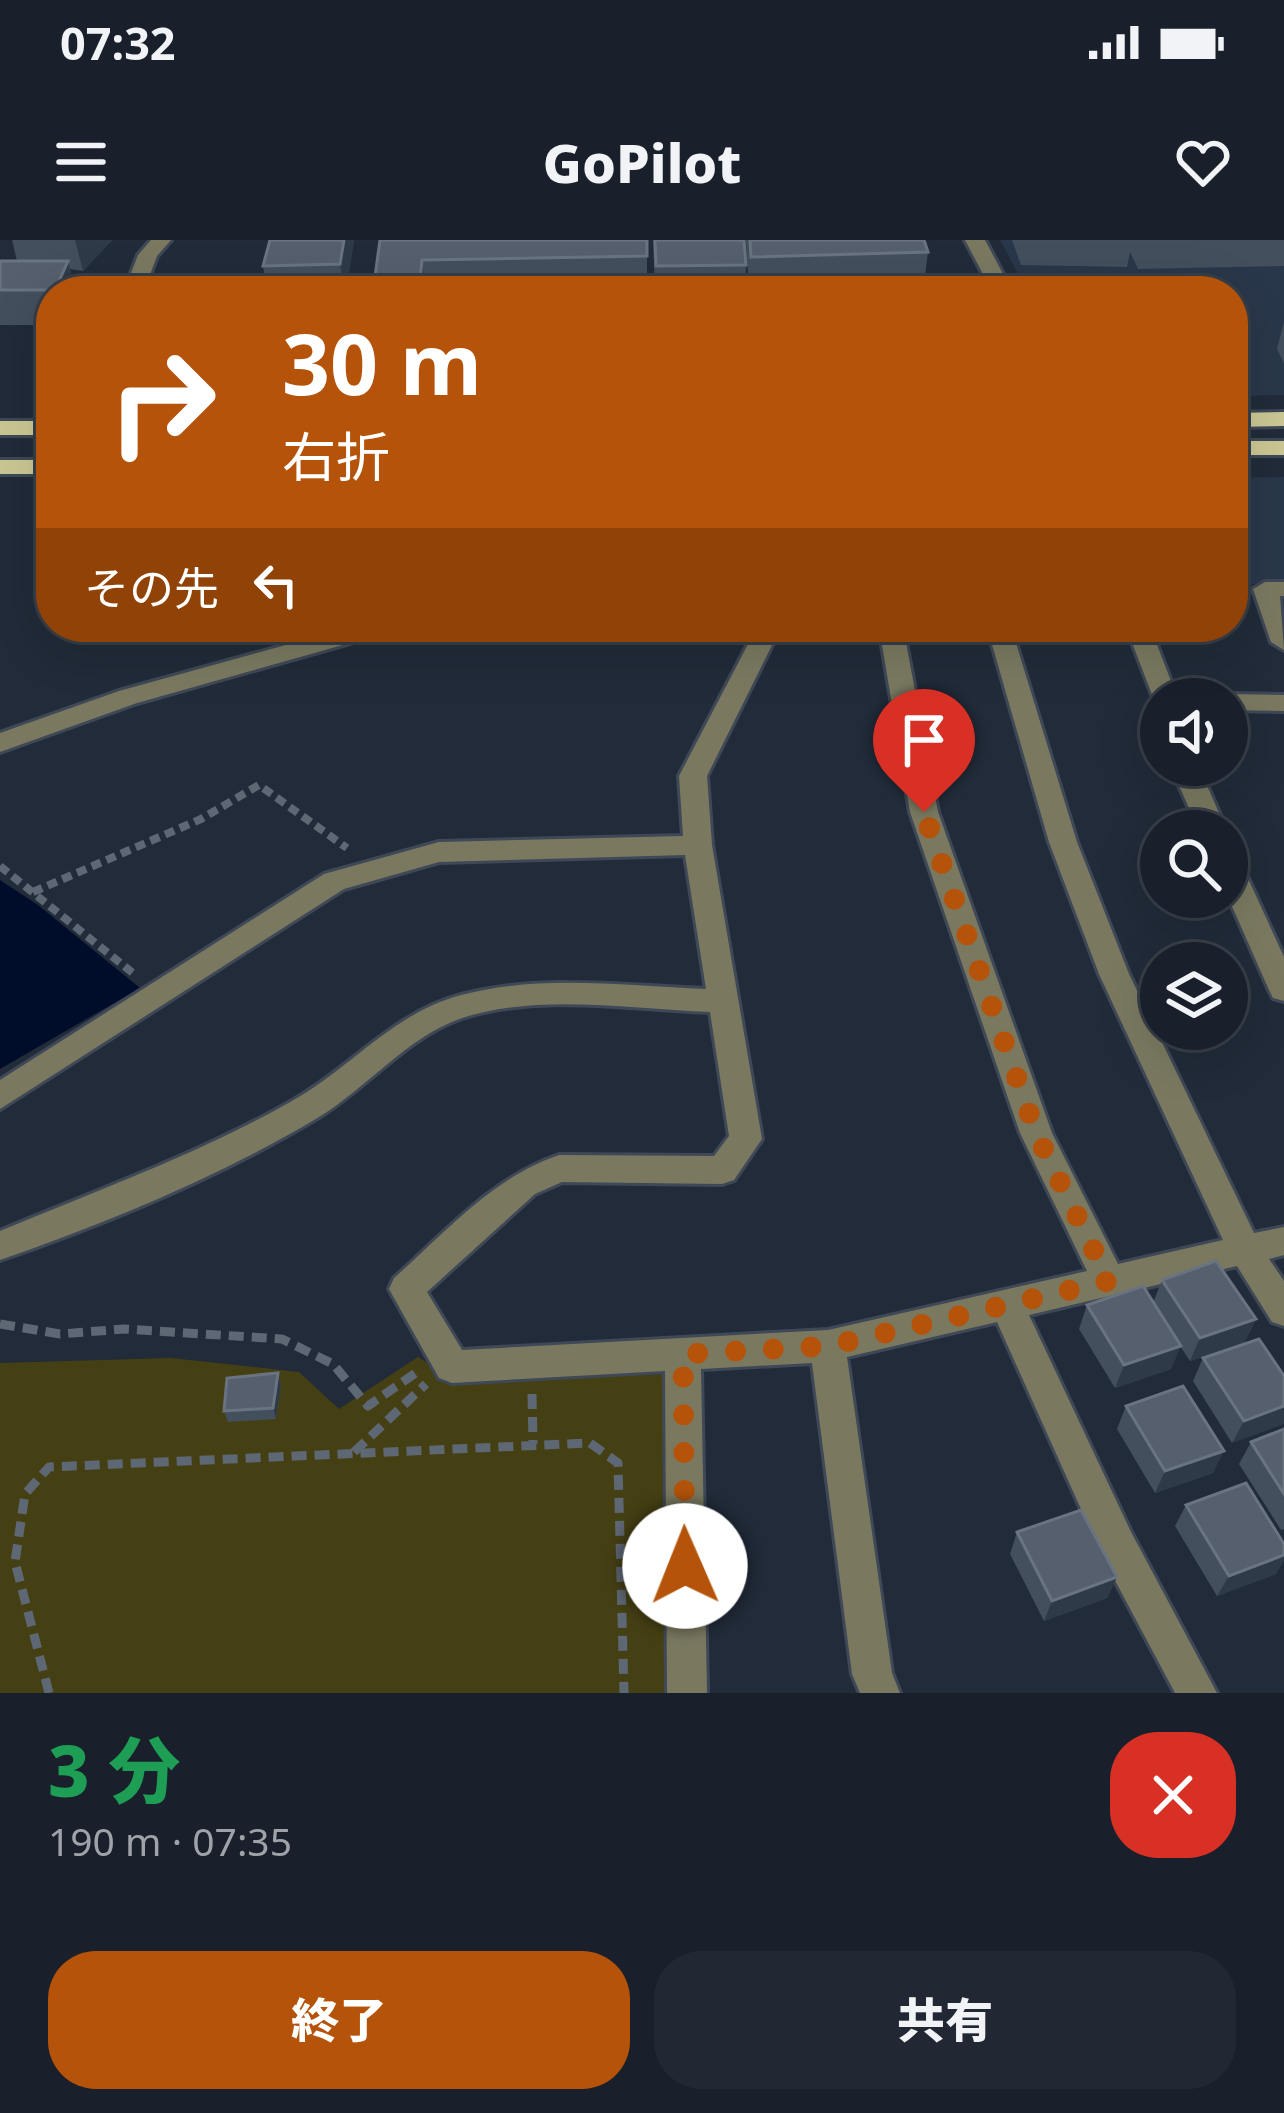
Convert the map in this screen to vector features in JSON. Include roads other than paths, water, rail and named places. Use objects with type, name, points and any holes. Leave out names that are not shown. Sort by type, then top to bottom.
[{"type":"main road","points":[[1248,420],[1284,419]]},
{"type":"main road","points":[[0,428],[36,428]]},
{"type":"main road","points":[[1248,448],[1284,448]]},
{"type":"main road","points":[[0,467],[36,467]]},
{"type":"street","points":[[140,276],[148,255],[161,240]]},
{"type":"street","points":[[975,240],[993,276]]},
{"type":"street","points":[[1284,589],[1265,589],[1284,642]]},
{"type":"street","points":[[0,743],[128,697],[326,642]]},
{"type":"street","points":[[761,642],[693,776],[698,845],[746,1139],[722,1170],[559,1168],[523,1184],[406,1288],[448,1360],[531,1363],[829,1346],[1284,1241]]},
{"type":"street","points":[[895,642],[924,812],[953,900],[1036,1133],[1109,1281]]},
{"type":"street","points":[[1003,642],[1063,842],[1114,974],[1245,1250],[1284,1311]]},
{"type":"street","points":[[1144,642],[1157,678]]},
{"type":"street","points":[[1248,702],[1284,703]]},
{"type":"street","points":[[0,1096],[334,881],[439,852],[698,845]]},
{"type":"street","points":[[1248,910],[1284,990]]},
{"type":"street","points":[[0,1246],[252,1138],[314,1105],[394,1040],[460,1007],[544,996],[724,1001]]},
{"type":"street","points":[[1007,1305],[1117,1545],[1197,1693]]},
{"type":"street","points":[[829,1346],[872,1674],[880,1693]]},
{"type":"street","points":[[683,1354],[687,1693]]}]
